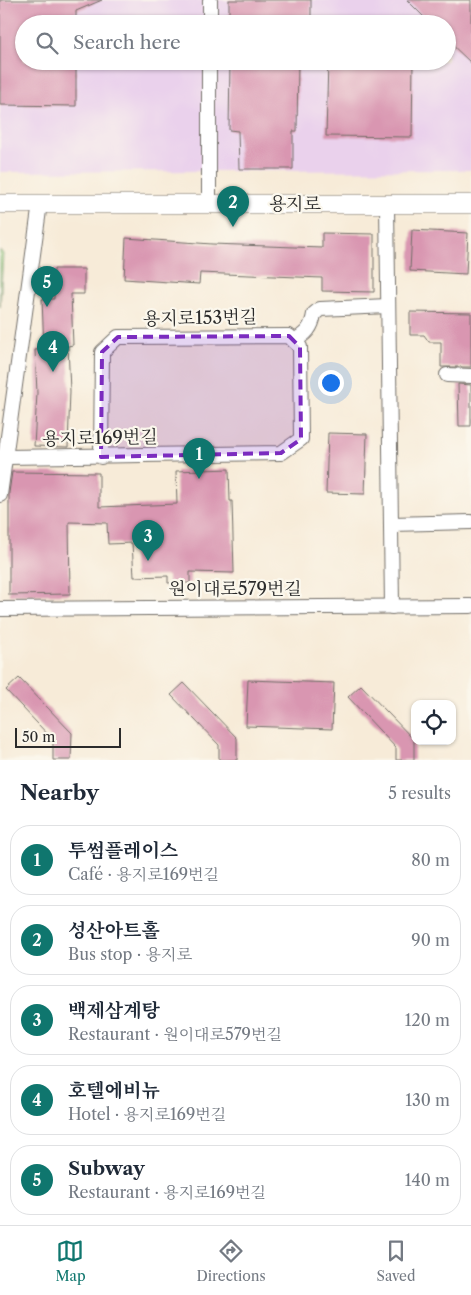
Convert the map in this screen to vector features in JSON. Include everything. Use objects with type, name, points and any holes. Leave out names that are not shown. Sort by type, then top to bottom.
[{"type":"main road","name":"용지로","points":[[0,204],[471,204]]},
{"type":"street","points":[[210,0],[210,15]]},
{"type":"street","points":[[209,204],[210,70]]},
{"type":"street","points":[[0,495],[40,203]]},
{"type":"street","points":[[387,204],[392,607]]},
{"type":"street","points":[[294,341],[307,334],[313,323],[314,314],[320,309],[388,306]]},
{"type":"street","name":"용지로153번길","points":[[101,457],[102,352],[118,337],[289,336],[294,341]]},
{"type":"street","name":"용지로169번길","points":[[6,457],[281,453],[301,439],[300,347],[294,341]]},
{"type":"street","points":[[447,375],[471,376]]},
{"type":"street","points":[[391,524],[471,522]]},
{"type":"street","name":"원이대로579번길","points":[[0,609],[471,606]]},
{"type":"highlighted area","points":[[289,336],[300,347],[301,439],[281,453],[101,457],[102,352],[118,337]]},
{"type":"shaded area","points":[[0,0],[471,0],[471,170],[0,172]]},
{"type":"green space","points":[[0,250],[3,254],[0,307]]},
{"type":"building","points":[[0,0],[102,0],[76,11],[76,15],[15,15],[15,70],[76,70],[76,106],[0,105]]},
{"type":"building","points":[[229,0],[311,0],[311,15],[229,15]]},
{"type":"building","points":[[407,0],[471,0],[471,63],[456,49],[456,15],[422,15]]},
{"type":"building","points":[[230,70],[298,70],[297,131],[293,131],[293,169],[239,169],[238,131],[229,130]]},
{"type":"building","points":[[328,70],[413,70],[412,137],[326,136]]},
{"type":"building","points":[[412,230],[468,233],[466,274],[410,271]]},
{"type":"building","points":[[322,233],[374,234],[374,292],[322,291],[322,278],[200,273],[199,284],[124,279],[126,238],[212,244],[322,248]]},
{"type":"building","points":[[54,269],[84,269],[84,294],[71,294],[73,345],[68,346],[70,391],[68,447],[34,446],[37,393],[35,350],[44,349],[42,299],[54,299]]},
{"type":"building","points":[[410,312],[471,313],[471,367],[441,367],[441,342],[429,342],[424,335],[410,335]]},
{"type":"building","points":[[458,384],[471,385],[471,426],[459,426]]},
{"type":"building","points":[[328,433],[367,434],[365,494],[326,493]]},
{"type":"building","points":[[229,469],[234,573],[190,572],[190,583],[168,583],[168,576],[134,577],[132,543],[108,544],[107,523],[69,522],[70,594],[9,595],[9,493],[12,472],[99,473],[99,507],[177,504],[176,471]]},
{"type":"building","points":[[19,678],[72,733],[71,760],[53,760],[53,740],[6,690]]},
{"type":"building","points":[[248,680],[334,683],[332,729],[246,726]]},
{"type":"building","points":[[184,683],[237,738],[237,760],[219,760],[219,745],[171,695]]},
{"type":"building","points":[[361,685],[411,737],[411,745],[414,745],[414,760],[396,760],[396,748],[348,697]]},
{"type":"place","name":"성산아트홀","points":[[233,227]]},
{"type":"place","name":"Subway","points":[[47,307]]},
{"type":"place","name":"호텔에비뉴","points":[[53,372]]},
{"type":"place","name":"투썸플레이스","points":[[199,479]]},
{"type":"place","name":"백제삼계탕","points":[[148,561]]}]
